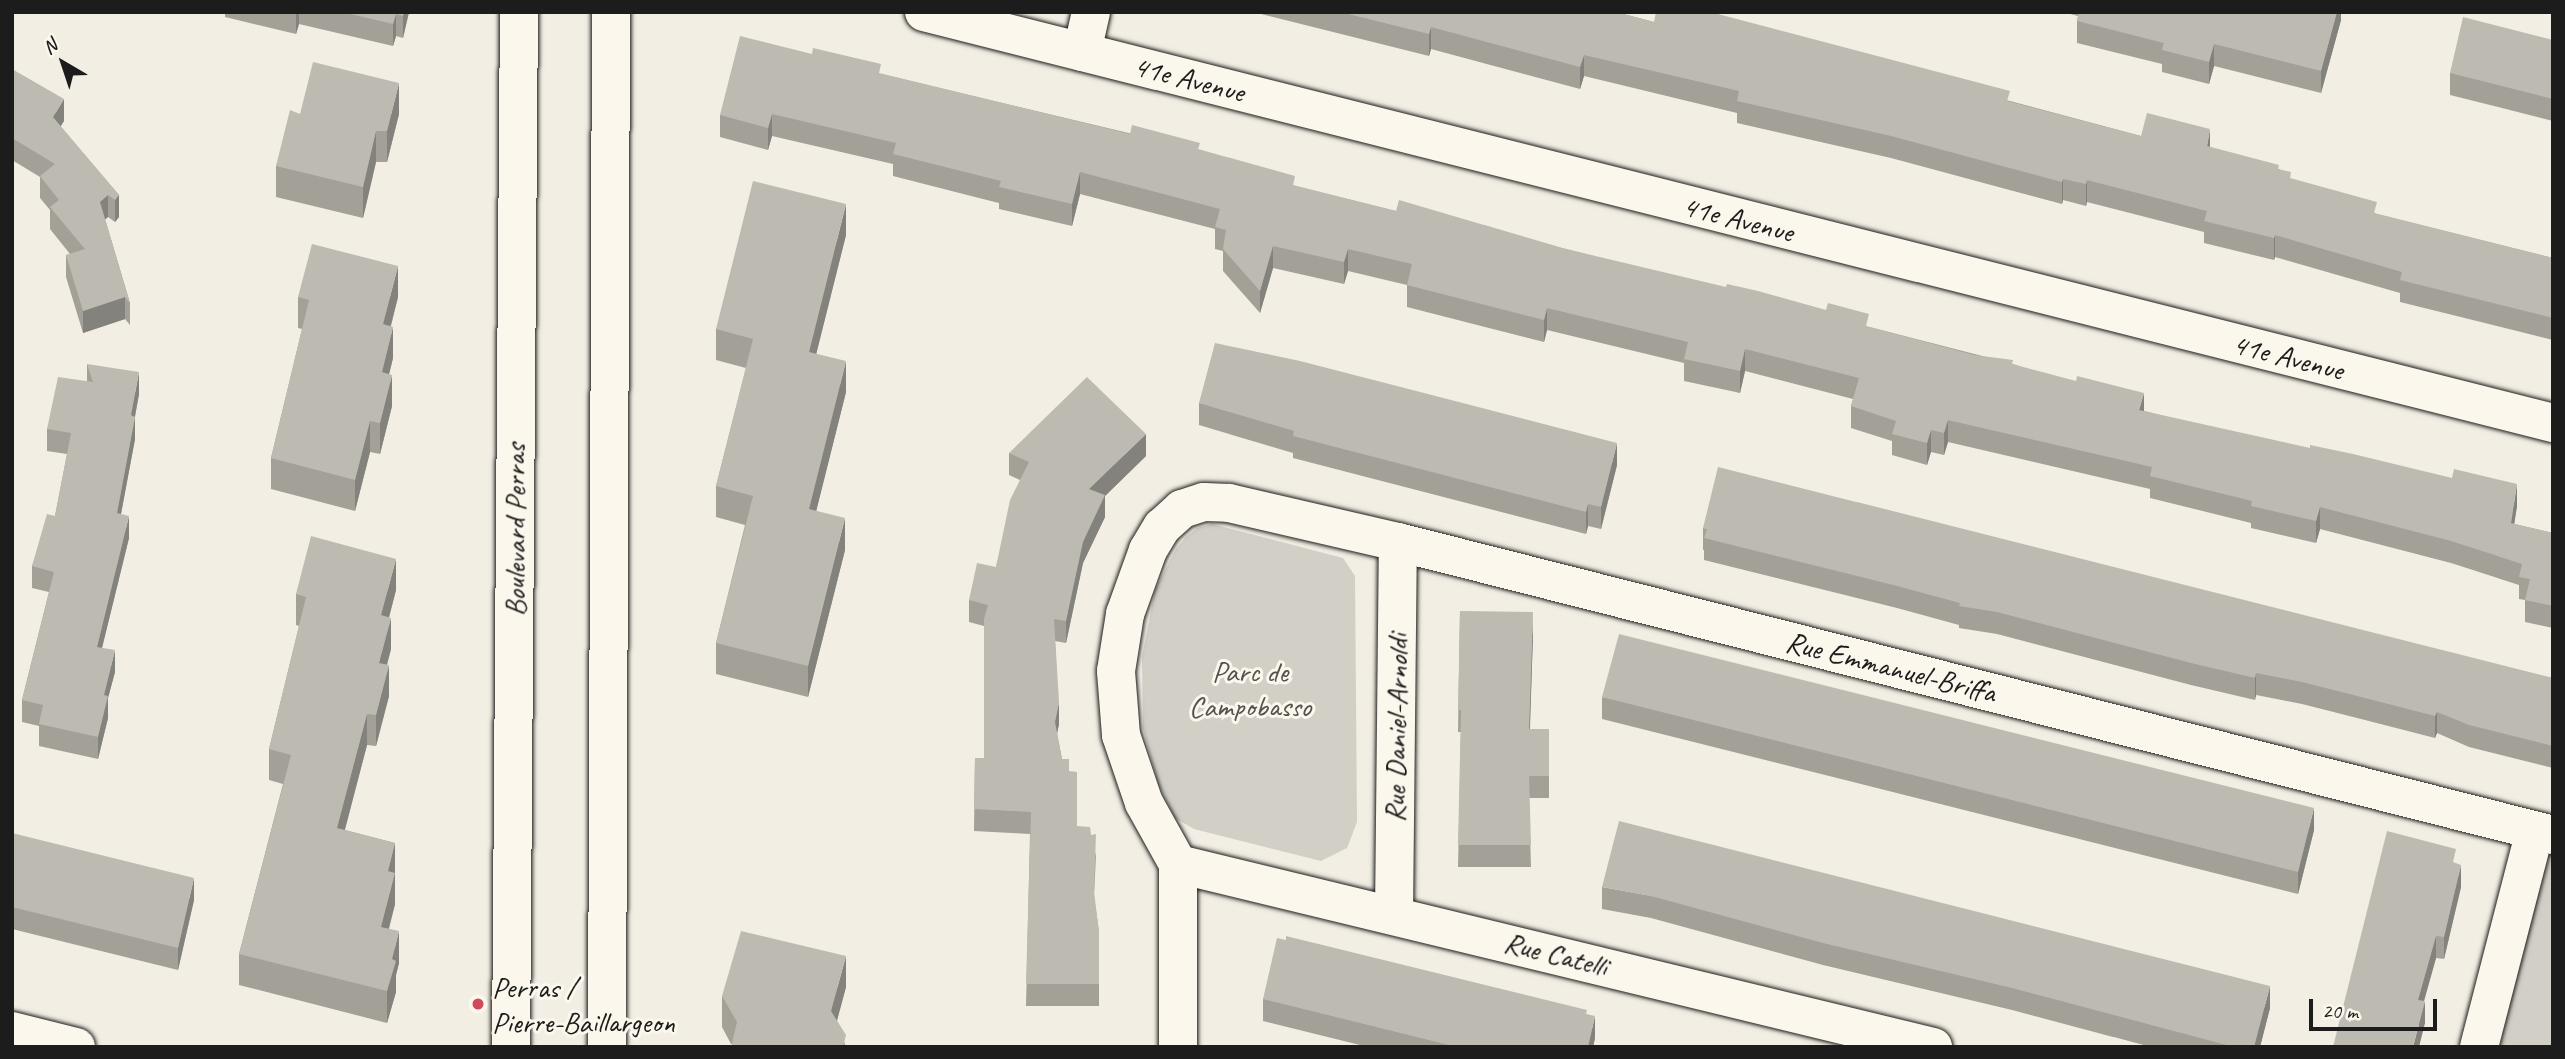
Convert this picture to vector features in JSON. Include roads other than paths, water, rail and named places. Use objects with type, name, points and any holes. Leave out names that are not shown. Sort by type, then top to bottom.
[{"type":"street","name":"Boulevard Perras","points":[[511,1047],[519,12]]},
{"type":"street","points":[[607,1047],[611,12]]},
{"type":"street","name":"41e Avenue","points":[[924,12],[2553,423]]},
{"type":"street","points":[[1082,52],[1091,12]]},
{"type":"street","name":"Rue Emmanuel-Briffa","points":[[1178,864],[1144,803],[1121,734],[1116,671],[1125,614],[1148,550],[1162,527],[1182,509],[1204,502],[1229,503],[1398,542],[2544,833]]},
{"type":"street","name":"Rue Daniel-Arnoldi","points":[[1394,914],[1398,542]]},
{"type":"street","points":[[2479,1047],[2544,833]]},
{"type":"street","points":[[1178,864],[1178,1047]]},
{"type":"street","name":"Rue Catelli","points":[[1178,864],[1394,914],[1933,1047]]},
{"type":"street","points":[[12,1031],[76,1047]]},
{"type":"place","name":"Perras / Pierre-Baillargeon","points":[[478,1004]]},
{"type":"park label","name":"Parc de Campobasso","points":[[1250,688]]}]
